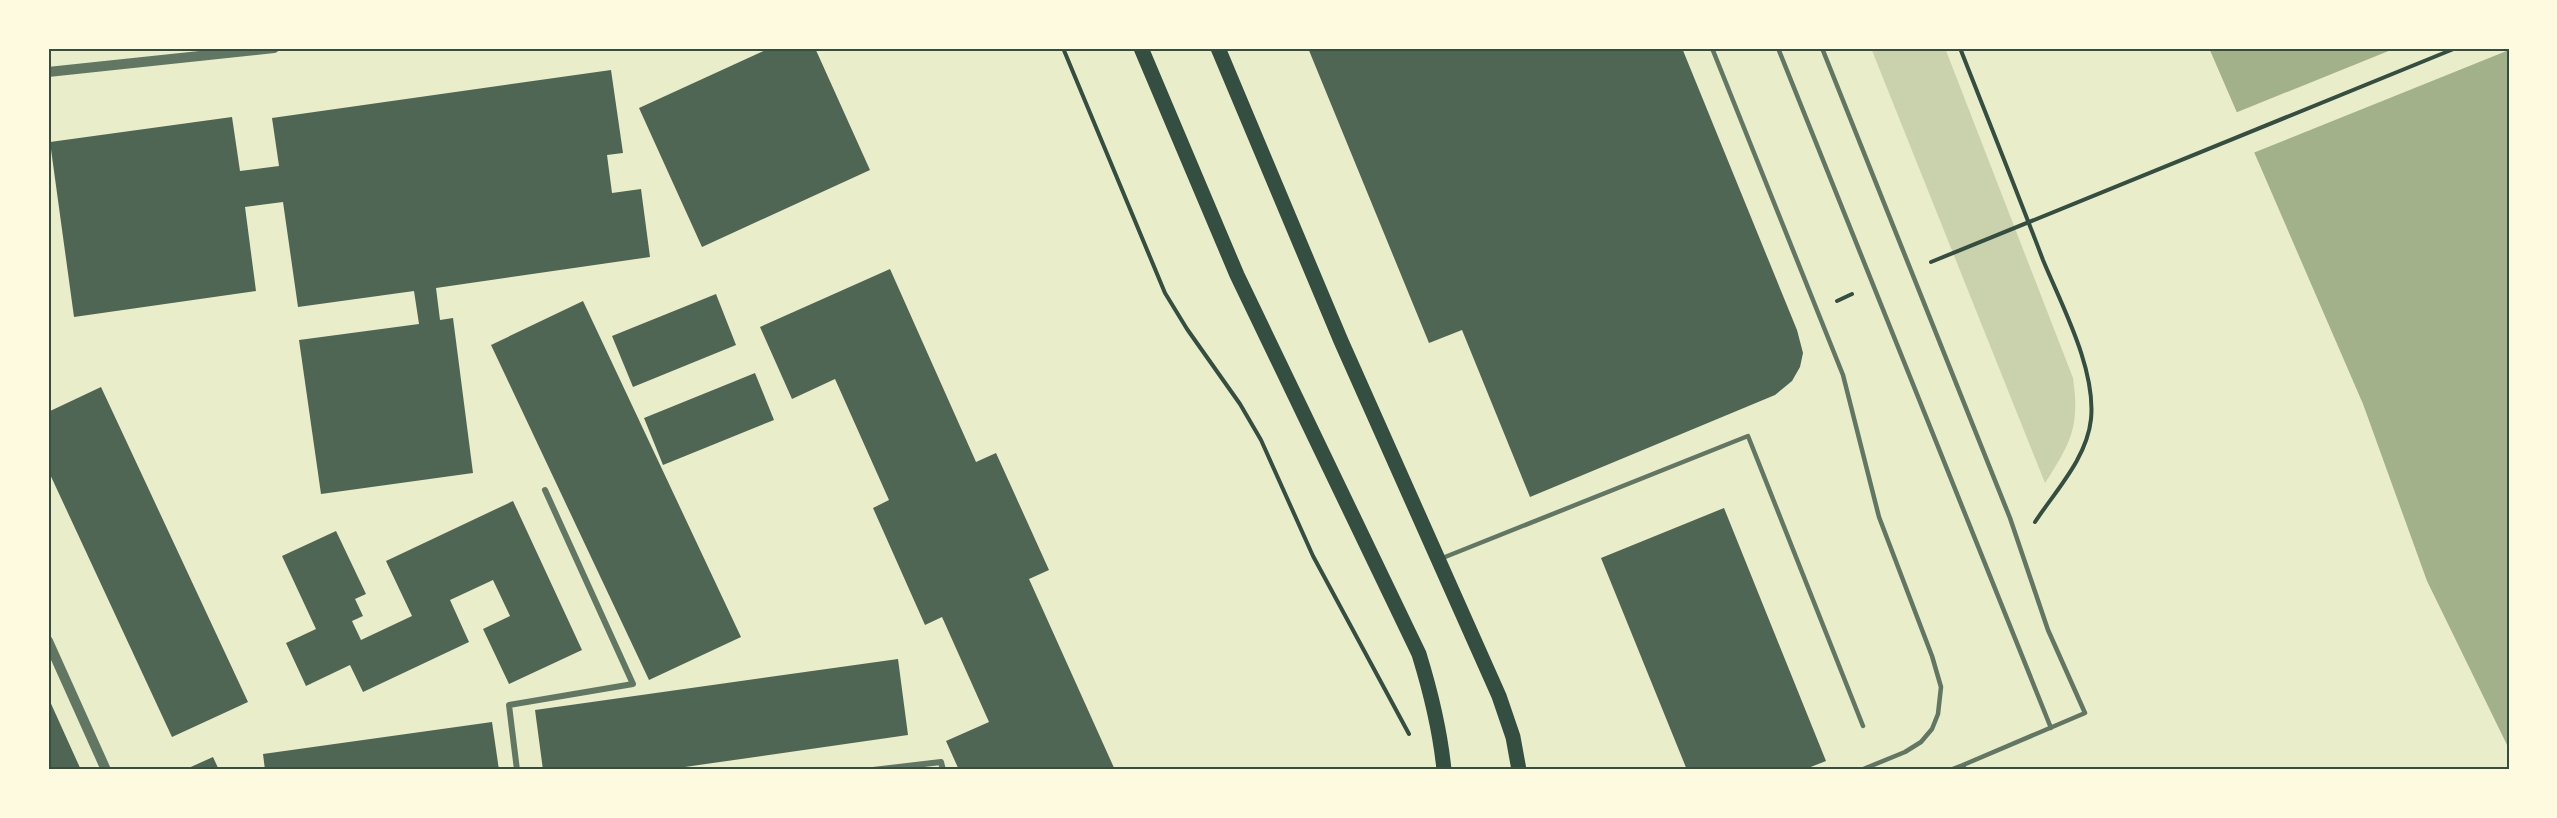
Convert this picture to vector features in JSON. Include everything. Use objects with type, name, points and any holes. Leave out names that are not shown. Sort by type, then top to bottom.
[{"type":"main road","points":[[1141,48],[1237,275],[1419,654],[1433,698],[1441,736],[1443,770]]},
{"type":"main road","points":[[1218,48],[1341,341],[1498,696],[1513,738],[1519,770]]},
{"type":"street","points":[[48,72],[274,48]]},
{"type":"street","points":[[517,770],[509,705],[633,684],[545,490]]},
{"type":"street","points":[[48,641],[106,770]]},
{"type":"street","points":[[873,770],[941,762],[943,770]]},
{"type":"lane","points":[[1712,48],[1843,375],[1879,517],[1932,656],[1941,687],[1938,714],[1932,729],[1921,742],[1905,753],[1861,770]]},
{"type":"lane","points":[[1778,48],[2051,728]]},
{"type":"lane","points":[[1822,48],[2019,545],[2048,630],[2085,713],[1964,767],[1950,770]]},
{"type":"lane","points":[[1437,560],[1748,436],[1863,726]]},
{"type":"path","points":[[1063,48],[1165,293],[1186,329],[1240,404],[1261,440],[1313,556],[1413,739]]},
{"type":"path","points":[[1960,48],[2079,350],[2092,404],[2087,440],[2075,465],[2019,545]]},
{"type":"path","points":[[1926,264],[2456,48]]},
{"type":"shaded area","points":[[1871,48],[1945,48],[2073,378],[2075,409],[2071,434],[2045,483]]},
{"type":"shaded area","points":[[2209,48],[2509,48],[2509,749],[2427,581],[2363,404]]},
{"type":"pier","points":[[2396,48],[2509,48],[2509,50],[2253,153],[2235,113]]},
{"type":"building","points":[[770,48],[815,48],[870,170],[702,247],[639,108]]},
{"type":"building","points":[[1308,48],[1682,48],[1797,330],[1803,353],[1800,367],[1792,381],[1775,395],[1530,497],[1462,330],[1429,343]]},
{"type":"building","points":[[611,70],[623,153],[607,155],[612,193],[641,189],[650,257],[436,288],[440,320],[453,318],[473,473],[321,494],[299,340],[419,324],[414,291],[298,307],[283,202],[245,207],[256,291],[74,317],[50,142],[232,117],[240,171],[279,166],[272,118]]},
{"type":"building","points":[[890,269],[976,462],[996,453],[1049,570],[1029,579],[1115,770],[959,770],[946,741],[989,722],[942,617],[925,625],[873,508],[889,500],[835,379],[792,399],[760,327]]},
{"type":"building","points":[[716,294],[736,345],[633,387],[612,336]]},
{"type":"building","points":[[583,301],[741,637],[649,680],[491,345]]},
{"type":"building","points":[[755,373],[774,420],[663,465],[644,418]]},
{"type":"building","points":[[101,387],[248,702],[172,737],[48,470],[48,412]]},
{"type":"building","points":[[513,501],[582,650],[509,684],[483,629],[510,616],[493,580],[450,600],[469,642],[363,692],[350,665],[306,686],[286,643],[316,629],[282,556],[336,531],[366,594],[355,599],[363,616],[352,621],[361,640],[412,616],[386,561]]},
{"type":"building","points":[[1724,508],[1826,761],[1803,770],[1687,770],[1601,558]]},
{"type":"building","points":[[898,659],[908,735],[664,770],[543,770],[535,710]]},
{"type":"building","points":[[48,697],[81,770],[48,770]]},
{"type":"building","points":[[492,722],[499,770],[265,770],[263,754]]},
{"type":"building","points":[[213,757],[219,770],[184,770]]}]
